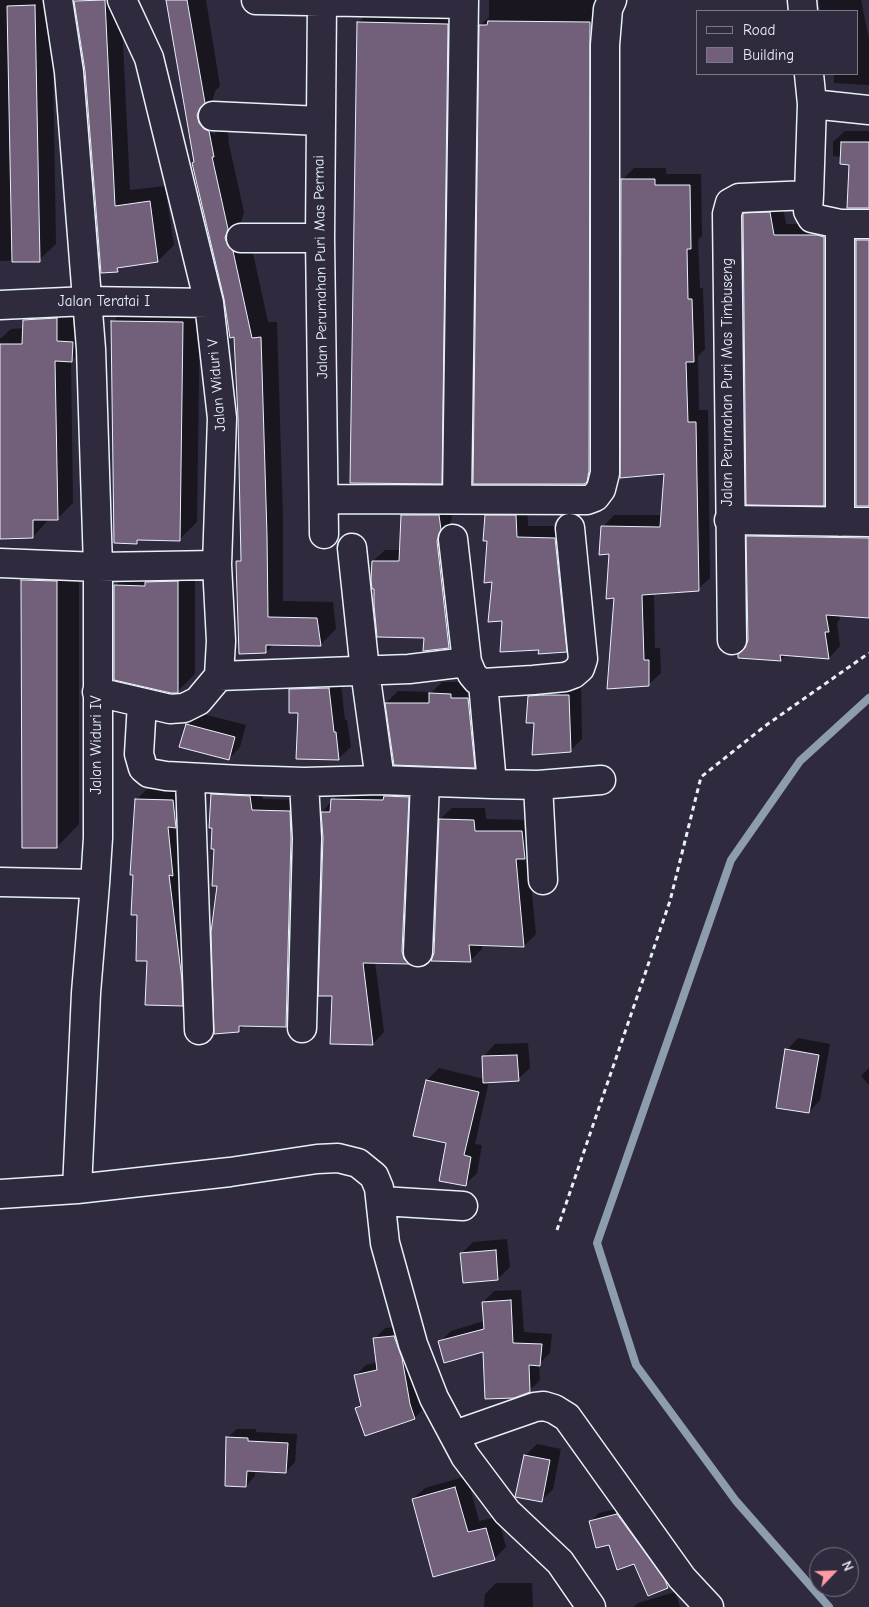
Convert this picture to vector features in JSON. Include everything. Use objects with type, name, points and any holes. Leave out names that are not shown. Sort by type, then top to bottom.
[{"type":"street","name":"Jalan Widuri IV","points":[[58,0],[69,72],[91,349],[98,567],[98,838],[96,884],[86,993],[77,1189]]},
{"type":"street","name":"Jalan Widuri V","points":[[122,0],[149,58],[208,303],[222,418],[217,565],[221,641],[219,676]]},
{"type":"street","points":[[256,0],[464,2],[457,499]]},
{"type":"street","points":[[324,499],[587,500],[596,497],[602,488],[605,473],[605,45],[608,9],[612,0]]},
{"type":"street","name":"Jalan Perumahan Puri Mas Permai","points":[[322,1],[320,238],[324,534]]},
{"type":"street","points":[[809,75],[812,104],[808,211],[812,218],[840,224],[869,224]]},
{"type":"street","points":[[812,104],[869,110]]},
{"type":"street","points":[[213,116],[320,121]]},
{"type":"street","name":"Jalan Perumahan Puri Mas Timbuseng","points":[[732,640],[729,520],[727,214],[730,203],[739,198],[809,195]]},
{"type":"street","points":[[840,224],[840,522]]},
{"type":"street","points":[[242,238],[320,238]]},
{"type":"street","name":"Jalan Teratai I","points":[[0,305],[87,301],[208,303]]},
{"type":"street","points":[[729,520],[869,522]]},
{"type":"street","points":[[97,692],[170,709],[184,708],[198,701],[219,676],[409,669],[565,677],[573,674],[580,668],[583,659],[570,528]]},
{"type":"street","points":[[453,539],[492,784]]},
{"type":"street","points":[[352,548],[365,671],[380,780]]},
{"type":"street","points":[[0,563],[98,567],[217,565]]},
{"type":"street","points":[[142,703],[139,754],[143,768],[149,774],[190,778],[304,782],[380,780],[538,785],[601,780]]},
{"type":"street","points":[[190,778],[200,1030]]},
{"type":"street","points":[[302,1028],[307,838],[304,782]]},
{"type":"street","points":[[418,952],[425,782]]},
{"type":"street","points":[[538,785],[543,880]]},
{"type":"street","points":[[0,882],[96,884]]},
{"type":"street","points":[[0,1194],[77,1189],[230,1172],[317,1159],[338,1158],[358,1162],[374,1176],[382,1201],[385,1243],[413,1344],[434,1398],[466,1456],[507,1512],[560,1562],[591,1607]]},
{"type":"street","points":[[382,1201],[463,1206]]},
{"type":"street","points":[[454,1435],[535,1407],[544,1406],[554,1409],[567,1417],[682,1578],[709,1607]]},
{"type":"path","points":[[557,1230],[670,902],[701,776],[765,726],[869,653]]},
{"type":"building","points":[[105,0],[115,206],[150,201],[158,262],[117,268],[118,272],[101,273],[85,71],[74,1]]},
{"type":"building","points":[[166,0],[187,0],[205,103],[197,115],[199,123],[204,129],[209,131],[214,157],[212,157],[228,229],[225,238],[228,246],[233,251],[252,338],[261,337],[268,617],[317,618],[321,646],[266,645],[266,653],[239,654],[236,561],[241,561],[234,337],[230,338],[224,299],[192,163],[194,162]]},
{"type":"building","points":[[35,5],[40,262],[12,262],[7,6]]},
{"type":"building","points":[[488,21],[590,22],[589,471],[587,482],[584,484],[473,484],[479,25],[487,25]]},
{"type":"building","points":[[357,22],[448,24],[442,484],[350,483]]},
{"type":"building","points":[[841,142],[869,142],[869,208],[847,208],[849,165],[840,164]]},
{"type":"building","points":[[621,179],[655,179],[655,185],[690,185],[691,249],[687,249],[688,299],[692,299],[694,362],[686,362],[688,422],[696,422],[699,591],[642,595],[644,660],[649,660],[649,686],[607,689],[614,598],[606,599],[609,554],[599,555],[601,526],[660,527],[664,474],[620,478]]},
{"type":"building","points":[[770,212],[774,235],[817,235],[824,237],[824,506],[746,505],[743,213]]},
{"type":"building","points":[[856,240],[869,240],[869,506],[856,506]]},
{"type":"building","points":[[57,318],[57,341],[73,342],[72,362],[55,361],[58,520],[33,520],[33,538],[0,539],[0,344],[22,344],[23,320]]},
{"type":"building","points":[[111,321],[183,322],[180,541],[137,540],[137,544],[114,543]]},
{"type":"building","points":[[401,515],[439,515],[441,530],[437,541],[449,648],[423,651],[424,638],[377,637],[374,589],[372,589],[371,580],[372,561],[399,561]]},
{"type":"building","points":[[485,515],[516,515],[517,537],[555,538],[567,652],[538,654],[539,650],[500,652],[502,621],[488,622],[492,582],[484,583],[487,541],[483,541]]},
{"type":"building","points":[[746,536],[869,538],[869,618],[826,615],[829,632],[825,632],[829,659],[780,655],[781,661],[738,658],[738,654],[745,648],[748,640]]},
{"type":"building","points":[[21,580],[57,581],[57,848],[22,848]]},
{"type":"building","points":[[178,581],[178,693],[114,680],[114,585],[145,586],[145,582]]},
{"type":"building","points":[[329,688],[339,760],[296,759],[298,713],[289,713],[289,689]]},
{"type":"building","points":[[429,693],[451,694],[451,698],[468,698],[475,768],[394,765],[385,703],[429,703]]},
{"type":"building","points":[[569,695],[571,752],[532,755],[534,723],[526,723],[528,696]]},
{"type":"building","points":[[186,724],[235,737],[229,760],[179,747]]},
{"type":"building","points":[[211,794],[250,796],[252,810],[290,811],[286,1027],[239,1026],[239,1032],[214,1034],[211,932],[217,886],[212,886],[214,849],[211,849],[212,828],[209,828]]},
{"type":"building","points":[[384,796],[409,797],[402,951],[404,959],[409,964],[363,963],[373,1045],[330,1044],[332,996],[318,996],[323,838],[321,812],[330,812],[331,799],[383,800]]},
{"type":"building","points":[[135,799],[173,800],[176,828],[168,827],[173,876],[169,875],[182,980],[183,1006],[145,1005],[147,961],[136,961],[137,915],[131,915],[133,875],[130,875]]},
{"type":"building","points":[[439,819],[474,820],[475,831],[522,831],[525,859],[516,859],[524,947],[469,945],[471,962],[431,961],[434,953]]},
{"type":"building","points":[[785,1049],[819,1055],[809,1113],[776,1108]]},
{"type":"building","points":[[517,1055],[519,1081],[483,1083],[482,1056]]},
{"type":"building","points":[[426,1080],[479,1092],[464,1155],[471,1157],[466,1186],[439,1181],[446,1143],[413,1136]]},
{"type":"building","points":[[496,1250],[498,1280],[463,1283],[460,1253]]},
{"type":"building","points":[[511,1300],[513,1343],[542,1344],[540,1366],[529,1365],[530,1392],[514,1398],[485,1399],[483,1352],[444,1363],[438,1341],[484,1329],[482,1302]]},
{"type":"building","points":[[394,1336],[402,1358],[410,1404],[415,1419],[365,1436],[355,1408],[361,1406],[354,1375],[377,1370],[373,1338]]},
{"type":"building","points":[[226,1437],[248,1438],[248,1441],[288,1443],[286,1473],[247,1471],[246,1487],[225,1486]]},
{"type":"building","points":[[524,1455],[550,1460],[542,1502],[515,1497]]},
{"type":"building","points":[[455,1487],[468,1532],[486,1528],[495,1560],[433,1577],[412,1499]]},
{"type":"building","points":[[617,1514],[665,1580],[668,1588],[648,1596],[634,1564],[617,1570],[609,1545],[596,1548],[589,1521]]},
{"type":"waterway","points":[[829,1607],[736,1501],[636,1365],[597,1243],[731,860],[800,761],[869,698]]}]
